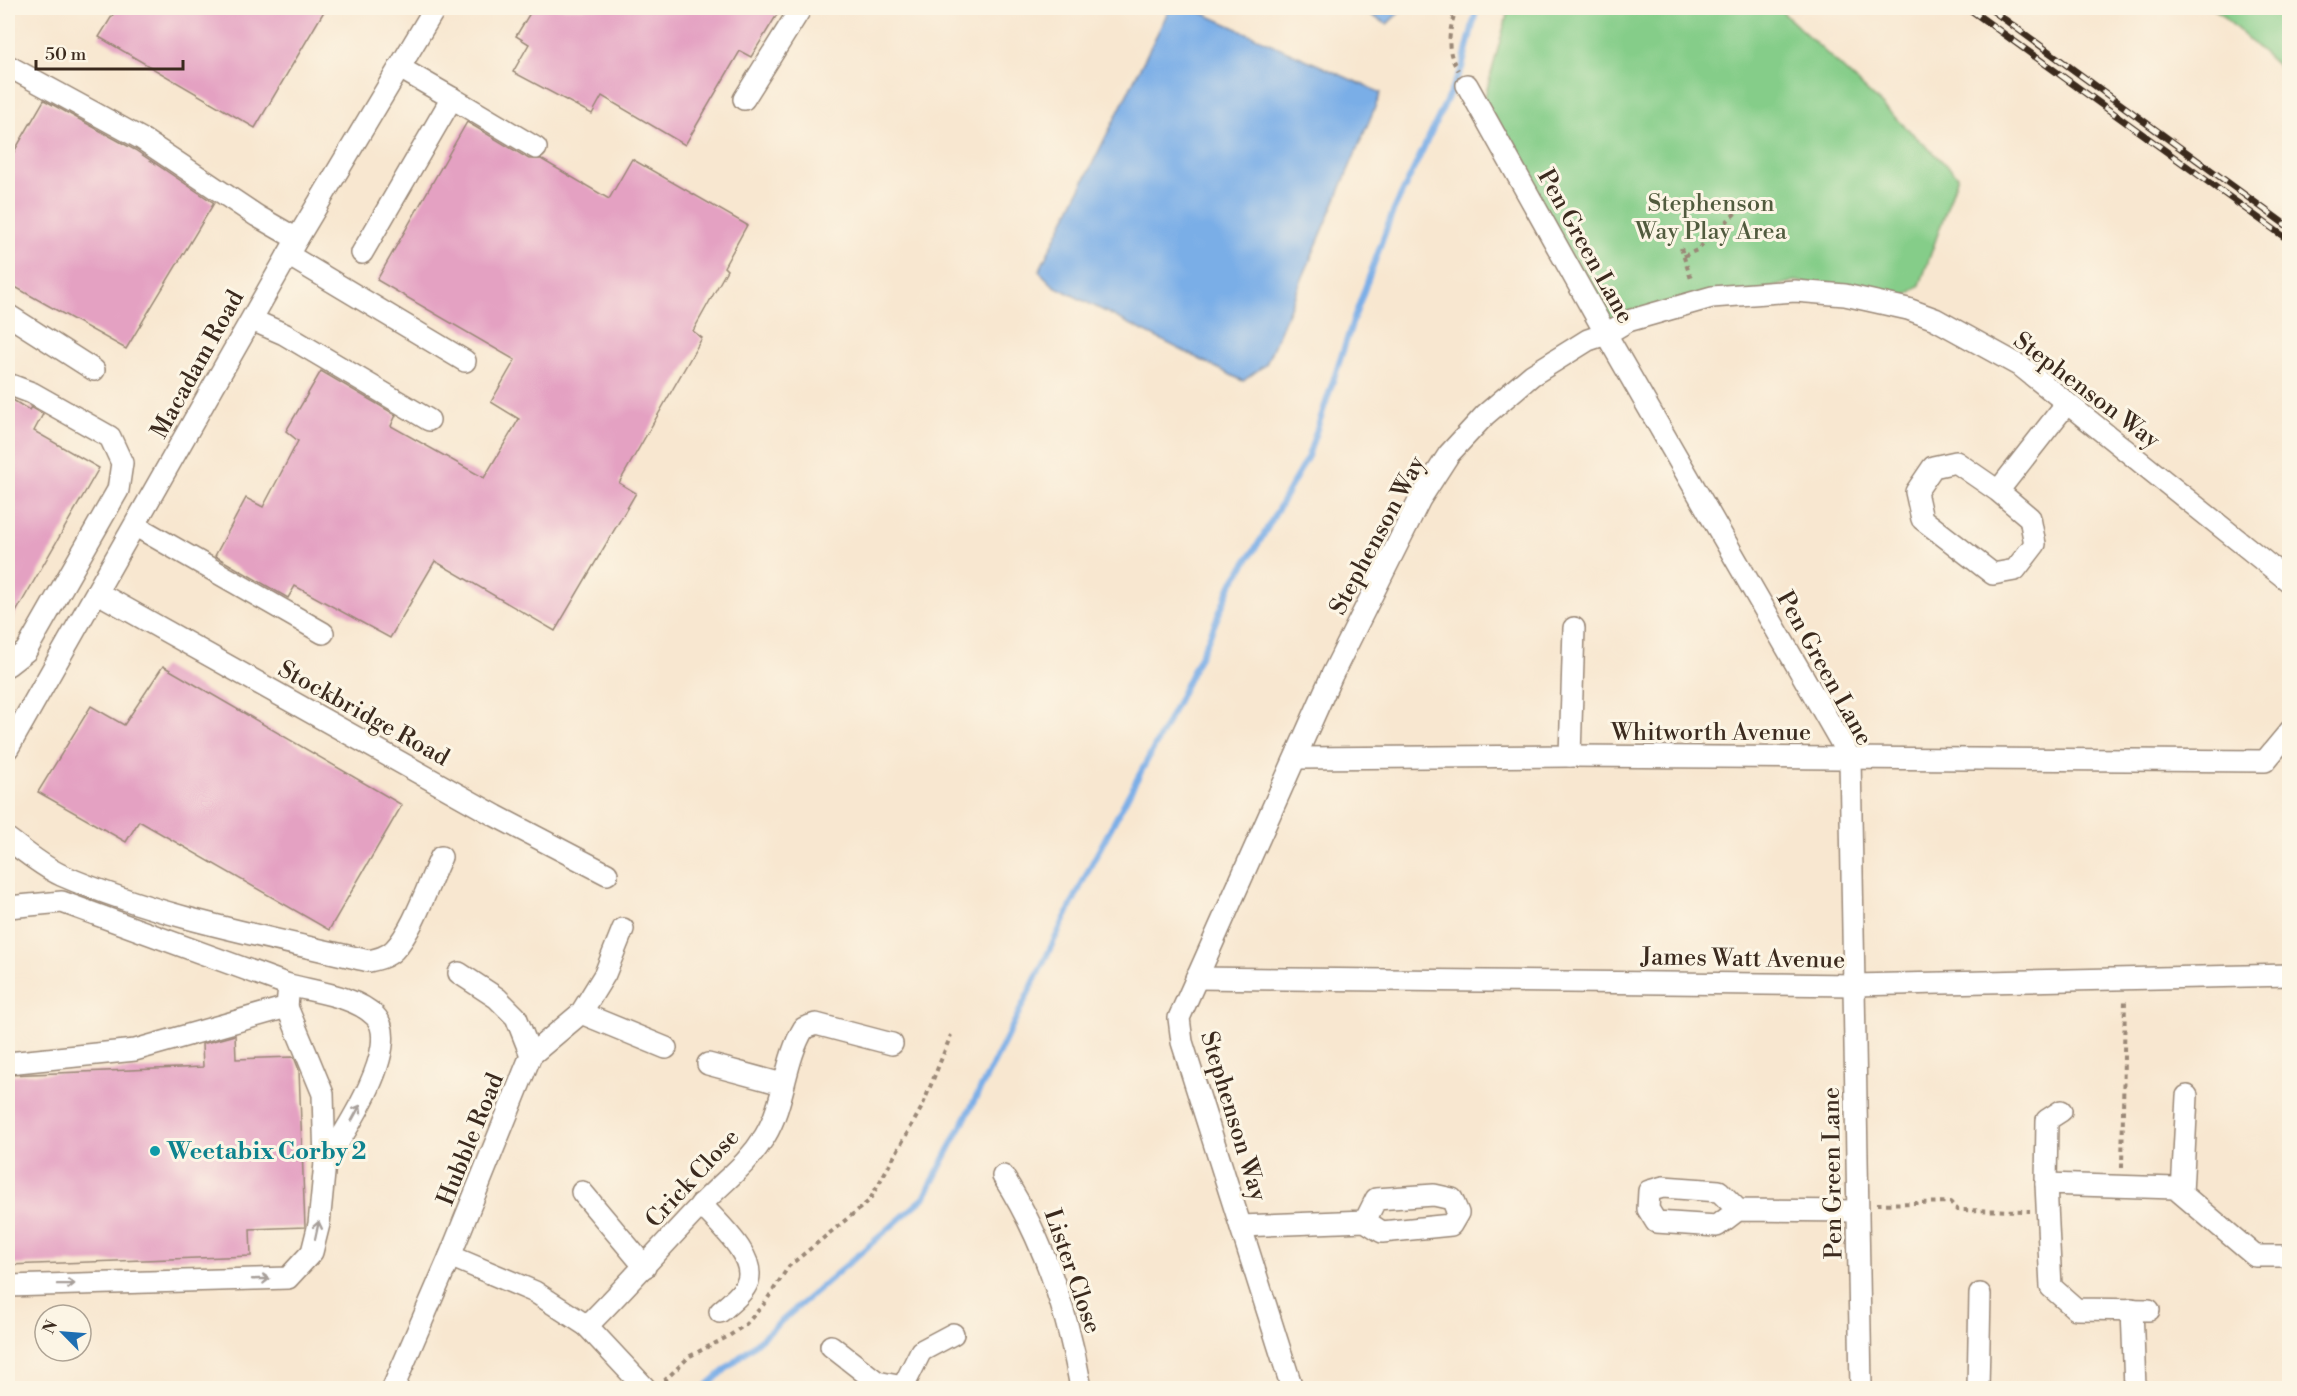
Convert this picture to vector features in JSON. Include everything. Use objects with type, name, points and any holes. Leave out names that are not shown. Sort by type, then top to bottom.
[{"type":"street","name":"Macadam Road","points":[[8,748],[293,247],[435,8]]},
{"type":"street","points":[[744,99],[801,8]]},
{"type":"street","points":[[8,66],[142,139],[257,216],[293,247],[465,361]]},
{"type":"street","points":[[400,68],[536,148]]},
{"type":"street","name":"Pen Green Lane","points":[[1467,85],[1606,334],[1850,758],[1854,985],[1865,1208],[1861,1389]]},
{"type":"street","points":[[362,253],[452,98]]},
{"type":"street","name":"Stephenson Way","points":[[1292,1389],[1182,1042],[1179,1018],[1297,758],[1332,675],[1420,499],[1449,454],[1485,415],[1532,375],[1588,340],[1606,334],[1628,321],[1712,297],[1795,291],[1845,295],[1908,309],[1935,319],[2022,367],[2289,582]]},
{"type":"street","points":[[8,315],[94,370]]},
{"type":"street","points":[[252,320],[284,334],[429,420]]},
{"type":"street","points":[[8,384],[32,393],[110,437],[122,463],[118,490],[26,651],[8,665]]},
{"type":"street","points":[[1998,491],[2067,402]]},
{"type":"street","points":[[1956,462],[1998,491],[2030,518],[2035,544],[2015,570],[1994,574],[1922,519],[1916,492],[1933,467],[1956,462]]},
{"type":"street","points":[[136,526],[323,633]]},
{"type":"street","name":"Stockbridge Road","points":[[98,593],[496,816],[607,874]]},
{"type":"street","points":[[1570,756],[1574,628]]},
{"type":"street","name":"Whitworth Avenue","points":[[1297,758],[1570,756],[2265,761],[2289,731]]},
{"type":"street","points":[[8,839],[59,874],[139,903],[209,924],[369,961],[382,958],[393,950],[404,935],[441,857]]},
{"type":"street","points":[[8,907],[62,902],[289,985],[366,1009],[377,1019],[382,1034],[368,1093],[325,1163]]},
{"type":"street","name":"Hubble Road","points":[[393,1389],[450,1256],[531,1055],[581,1013],[605,974],[623,928]]},
{"type":"street","points":[[459,973],[497,998],[516,1017],[531,1055]]},
{"type":"street","name":"James Watt Avenue","points":[[1196,978],[1854,985],[2289,975]]},
{"type":"street","points":[[8,1286],[288,1278],[312,1252],[319,1224],[325,1163],[323,1094],[287,1007],[289,985]]},
{"type":"street","points":[[8,1063],[135,1050],[287,1007]]},
{"type":"street","points":[[581,1013],[666,1048]]},
{"type":"street","name":"Crick Close","points":[[587,1326],[645,1267],[701,1204],[749,1161],[767,1132],[788,1061],[804,1028],[816,1024],[892,1044]]},
{"type":"street","points":[[708,1064],[782,1084]]},
{"type":"street","points":[[2182,1193],[2187,1096]]},
{"type":"street","points":[[2061,1111],[2047,1120],[2046,1184],[2051,1287],[2076,1309],[2140,1309],[2135,1389]]},
{"type":"street","name":"Lister Close","points":[[1003,1176],[1026,1212],[1047,1260],[1076,1357],[1081,1389]]},
{"type":"street","points":[[2046,1184],[2175,1188],[2255,1256],[2289,1256]]},
{"type":"street","points":[[582,1192],[645,1267]]},
{"type":"street","points":[[701,1204],[741,1250],[748,1266],[748,1281],[720,1312]]},
{"type":"street","points":[[1738,1210],[1865,1208]]},
{"type":"street","points":[[1241,1226],[1365,1221]]},
{"type":"street","points":[[450,1256],[535,1292],[587,1326],[645,1389]]},
{"type":"street","points":[[1978,1389],[1980,1294]]},
{"type":"street","points":[[831,1346],[877,1382],[903,1388],[921,1351],[953,1334]]},
{"type":"path","points":[[1453,63],[1448,40],[1456,8]]},
{"type":"path","points":[[1684,256],[1697,250],[1747,202]]},
{"type":"path","points":[[1681,248],[1691,279]]},
{"type":"path","points":[[2122,1186],[2125,997]]},
{"type":"path","points":[[657,1389],[690,1356],[729,1336],[746,1324],[764,1304],[789,1266],[869,1201],[922,1107],[951,1035]]},
{"type":"path","points":[[1865,1208],[1950,1202],[1958,1210],[2035,1212]]},
{"type":"green space","name":"Stephenson Way Play Area","points":[[1509,8],[1531,10],[1534,8],[1778,8],[1958,176],[1920,285],[1903,298],[1795,281],[1606,334],[1484,100]]},
{"type":"green space","points":[[2214,8],[2289,8],[2289,76]]},
{"type":"water","points":[[1170,8],[1191,8],[1381,93],[1266,364],[1243,381],[1054,286],[1039,271]]},
{"type":"water","points":[[1358,8],[1404,8],[1387,24]]},
{"type":"building","points":[[117,8],[326,8],[255,128],[99,37]]},
{"type":"building","points":[[533,8],[781,8],[751,57],[740,51],[685,145],[602,96],[592,114],[513,72],[529,44],[516,36]]},
{"type":"building","points":[[44,100],[135,150],[214,203],[126,349],[8,283],[8,162]]},
{"type":"building","points":[[467,122],[529,159],[541,159],[609,199],[632,159],[747,225],[724,267],[727,270],[693,331],[702,338],[619,483],[636,493],[555,631],[435,561],[390,638],[295,586],[288,598],[215,556],[246,498],[263,507],[298,441],[286,431],[321,371],[396,415],[391,426],[484,478],[519,419],[491,402],[515,360],[377,280]]},
{"type":"building","points":[[8,397],[29,410],[31,407],[43,414],[34,431],[99,468],[8,626]]},
{"type":"building","points":[[163,666],[402,805],[329,930],[139,821],[126,842],[38,792],[91,706],[124,725]]},
{"type":"building","name":"Weetabix Corby 2","points":[[235,1035],[236,1059],[294,1057],[299,1070],[305,1227],[250,1229],[251,1256],[8,1265],[8,1075],[203,1067],[202,1044]]},
{"type":"waterway","points":[[704,1388],[924,1198],[1001,1049],[1090,867],[1165,727],[1207,642],[1231,585],[1260,541],[1308,456],[1392,214],[1462,68],[1477,8]]},
{"type":"railway","points":[[1968,8],[2290,241]]},
{"type":"railway","points":[[1989,8],[2290,228]]},
{"type":"place","name":"Weetabix Corby 2","points":[[155,1151]]}]
